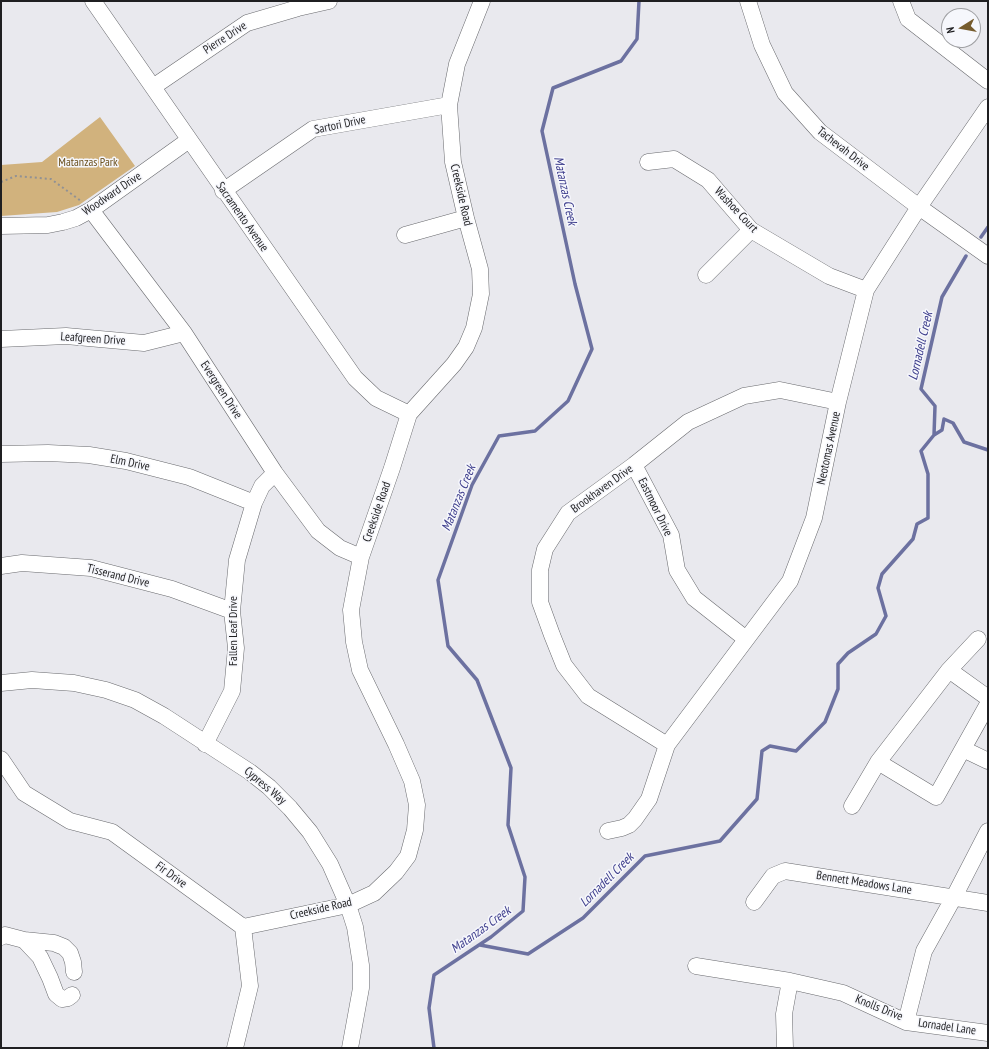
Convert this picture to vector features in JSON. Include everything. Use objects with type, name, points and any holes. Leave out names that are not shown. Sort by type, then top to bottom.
[{"type":"street","name":"Sacramento Avenue","points":[[93,1],[223,191],[355,378],[376,398],[409,414]]},
{"type":"street","name":"Pierre Drive","points":[[153,87],[247,23],[298,8],[329,1]]},
{"type":"street","name":"Creekside Road","points":[[243,927],[348,905],[374,893],[396,872],[408,856],[415,830],[417,805],[412,781],[396,744],[360,670],[354,642],[351,610],[361,557],[409,414],[454,364],[466,347],[474,328],[481,294],[480,269],[453,162],[449,105],[457,64],[482,1]]},
{"type":"street","name":"Tachevah Drive","points":[[748,1],[762,45],[785,93],[820,132],[919,207],[988,256]]},
{"type":"street","points":[[901,1],[908,19],[988,81]]},
{"type":"street","name":"Sartori Drive","points":[[223,191],[313,129],[449,105]]},
{"type":"street","name":"Neotomas Avenue","points":[[608,831],[629,825],[649,799],[668,745],[790,581],[814,518],[838,402],[866,290],[919,207],[988,108]]},
{"type":"street","name":"Woodward Drive","points":[[1,226],[48,224],[76,218],[91,210],[189,140]]},
{"type":"street","name":"Washoe Court","points":[[648,162],[674,159],[708,180],[751,230],[829,276],[866,290]]},
{"type":"street","name":"Evergreen Drive","points":[[91,210],[184,333],[275,473],[318,531],[340,548],[361,557]]},
{"type":"street","points":[[405,235],[466,218]]},
{"type":"street","points":[[706,275],[751,230]]},
{"type":"street","name":"Leafgreen Drive","points":[[1,339],[66,336],[144,343],[184,333]]},
{"type":"street","name":"Brookhaven Drive","points":[[668,745],[588,696],[564,665],[540,602],[540,570],[544,550],[568,513],[634,465],[688,422],[744,396],[780,390],[838,402]]},
{"type":"street","name":"Elm Drive","points":[[1,454],[48,452],[89,455],[126,461],[190,477],[254,503]]},
{"type":"street","name":"Eastmoor Drive","points":[[634,465],[671,535],[677,570],[694,598],[746,639]]},
{"type":"street","name":"Fallen Leaf Drive","points":[[205,744],[232,690],[236,648],[232,611],[237,560],[254,503],[262,486],[275,473]]},
{"type":"street","name":"Tisserand Drive","points":[[1,566],[22,563],[91,568],[172,589],[232,611]]},
{"type":"street","points":[[852,806],[878,762],[949,670],[978,639]]},
{"type":"street","points":[[949,670],[988,698]]},
{"type":"street","name":"Cypress Way","points":[[1,683],[44,680],[74,683],[106,690],[135,700],[149,707],[260,780],[290,808],[317,842],[330,864],[348,905],[358,938],[361,965],[361,988],[350,1048]]},
{"type":"street","points":[[878,762],[936,797],[988,704]]},
{"type":"street","points":[[963,749],[988,762]]},
{"type":"street","name":"Fir Drive","points":[[1,759],[24,793],[70,821],[112,832],[243,927]]},
{"type":"street","name":"Knolls Drive","points":[[696,966],[790,981],[843,993],[906,1022],[924,951],[988,831]]},
{"type":"street","name":"Bennett Meadows Lane","points":[[754,902],[773,876],[785,872],[988,903]]},
{"type":"street","points":[[235,1048],[250,986],[243,927]]},
{"type":"street","points":[[3,936],[54,943],[64,947],[70,953],[74,972]]},
{"type":"street","points":[[24,940],[40,957],[56,994],[62,998],[68,998],[72,995]]},
{"type":"street","points":[[785,1048],[784,1014],[790,981]]},
{"type":"street","name":"Lornadel Lane","points":[[906,1022],[988,1033]]},
{"type":"path","points":[[1,182],[16,176],[51,179],[91,210]]},
{"type":"green space","name":"Matanzas Park","points":[[100,117],[135,166],[79,205],[57,212],[1,216],[1,165],[42,162]]},
{"type":"waterway","name":"Matanzas Creek","points":[[434,1048],[429,1008],[434,975],[491,937],[523,911],[525,877],[508,825],[511,768],[477,680],[448,646],[438,580],[472,485],[499,436],[535,431],[568,401],[592,349],[575,284],[542,131],[553,88],[621,61],[637,39],[639,1]]},
{"type":"waterway","name":"Lornadell Creek","points":[[981,237],[988,227]]},
{"type":"waterway","name":"Lornadell Creek","points":[[480,945],[528,954],[583,918],[645,856],[720,841],[757,799],[762,751],[770,746],[796,751],[825,722],[838,689],[838,664],[848,653],[876,634],[886,616],[878,588],[882,574],[913,539],[917,524],[928,518],[928,474],[921,451],[934,435],[935,406],[921,389],[942,297],[966,256]]},
{"type":"waterway","points":[[934,435],[942,430],[944,419],[953,423],[964,442],[988,450]]}]
